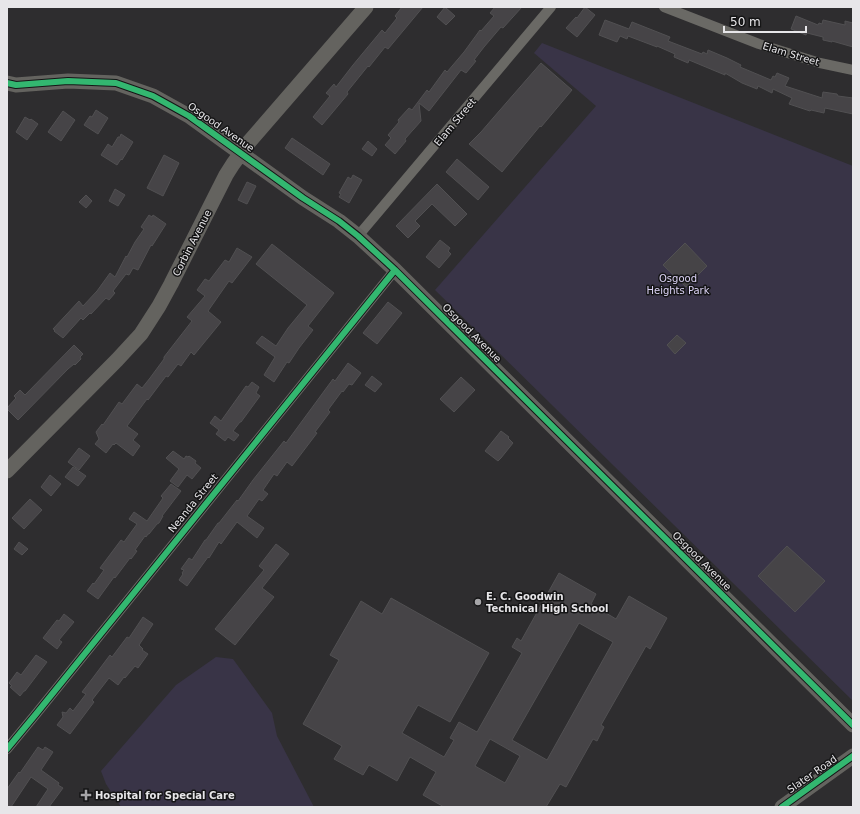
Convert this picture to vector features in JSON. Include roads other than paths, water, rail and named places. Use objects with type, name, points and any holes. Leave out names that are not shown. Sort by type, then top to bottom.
[{"type":"street","name":"Corbin Avenue","points":[[7,471],[118,360],[141,334],[159,306],[226,175],[241,153],[366,7]]},
{"type":"street","name":"Elam Street","points":[[358,236],[551,7]]},
{"type":"street","name":"Elam Street","points":[[664,7],[759,44],[820,63],[853,70]]},
{"type":"street","name":"Osgood Avenue","points":[[7,83],[16,85],[68,81],[116,83],[153,96],[189,116],[303,198],[339,221],[358,236],[394,270],[853,725]]},
{"type":"street","name":"Neanda Street","points":[[7,748],[394,270]]},
{"type":"street","name":"Slater Road","points":[[782,807],[853,756]]},
{"type":"place","name":"E. C. Goodwin Technical High School","points":[[478,602]]},
{"type":"place","name":"Hospital for Special Care","points":[[86,795]]},
{"type":"park label","name":"Osgood Heights Park","points":[[678,284]]}]
